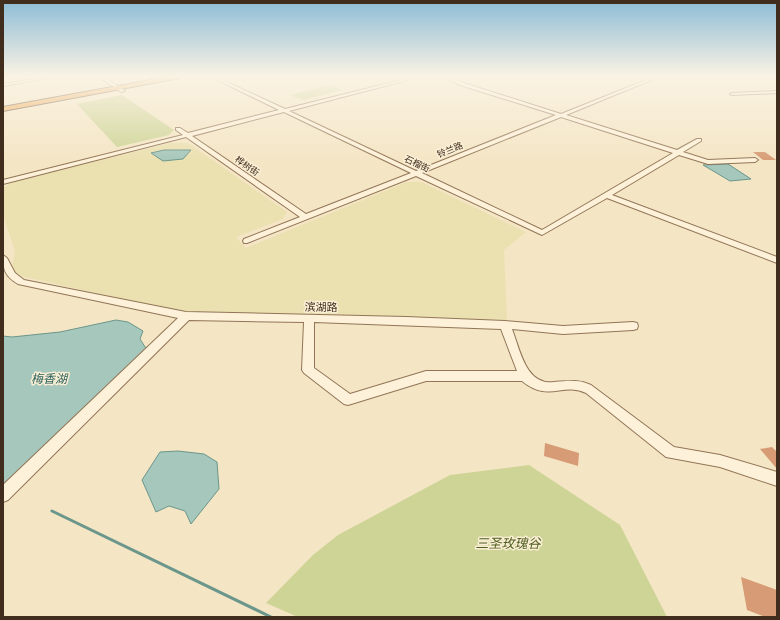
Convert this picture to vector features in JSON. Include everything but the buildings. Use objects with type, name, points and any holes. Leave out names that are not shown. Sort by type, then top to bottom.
[{"type":"highway","points":[[3,107],[16,105]]},
{"type":"street","name":"石榴街","points":[[273,105],[415,174],[542,233],[606,195]]},
{"type":"street","points":[[3,182],[298,105]]},
{"type":"street","points":[[282,109],[299,105]]},
{"type":"street","points":[[530,105],[708,162],[755,160]]},
{"type":"street","name":"铃兰路","points":[[246,241],[586,105]]},
{"type":"street","name":"桦树街","points":[[178,129],[306,217]]},
{"type":"street","points":[[3,179],[187,135]]},
{"type":"street","points":[[606,195],[699,140]]},
{"type":"street","points":[[606,195],[777,260]]},
{"type":"street","name":"滨湖路","points":[[3,258],[7,269],[13,278],[21,282],[186,316],[309,318],[506,325],[563,330],[633,326]]},
{"type":"street","points":[[3,495],[186,316]]},
{"type":"street","points":[[309,318],[308,370],[348,400],[426,376],[525,376]]},
{"type":"street","points":[[506,325],[525,376],[534,385],[546,388],[577,385],[590,390],[671,453],[720,461],[777,479]]},
{"type":"shaded area","points":[[170,143],[188,143],[287,212],[283,219],[236,237],[246,248],[407,182],[421,182],[526,232],[504,250],[507,320],[178,312],[21,276],[12,269],[15,251],[3,215],[3,188],[13,182]]},
{"type":"green space","points":[[78,105],[137,105],[174,130],[169,135],[117,147]]},
{"type":"green space","name":"三圣玫瑰谷","points":[[529,465],[620,525],[667,617],[298,617],[266,603],[313,555],[338,535],[450,475]]},
{"type":"water","points":[[164,150],[191,150],[183,159],[163,161],[151,153]]},
{"type":"water","points":[[728,164],[751,179],[730,181],[703,165]]},
{"type":"water","name":"梅香湖","points":[[116,320],[128,322],[143,331],[140,339],[147,350],[3,486],[3,336],[12,337],[60,332]]},
{"type":"water","points":[[178,451],[204,454],[217,462],[219,489],[191,524],[185,511],[169,506],[156,512],[142,480],[160,452]]},
{"type":"waterway","points":[[52,511],[271,617]]}]
